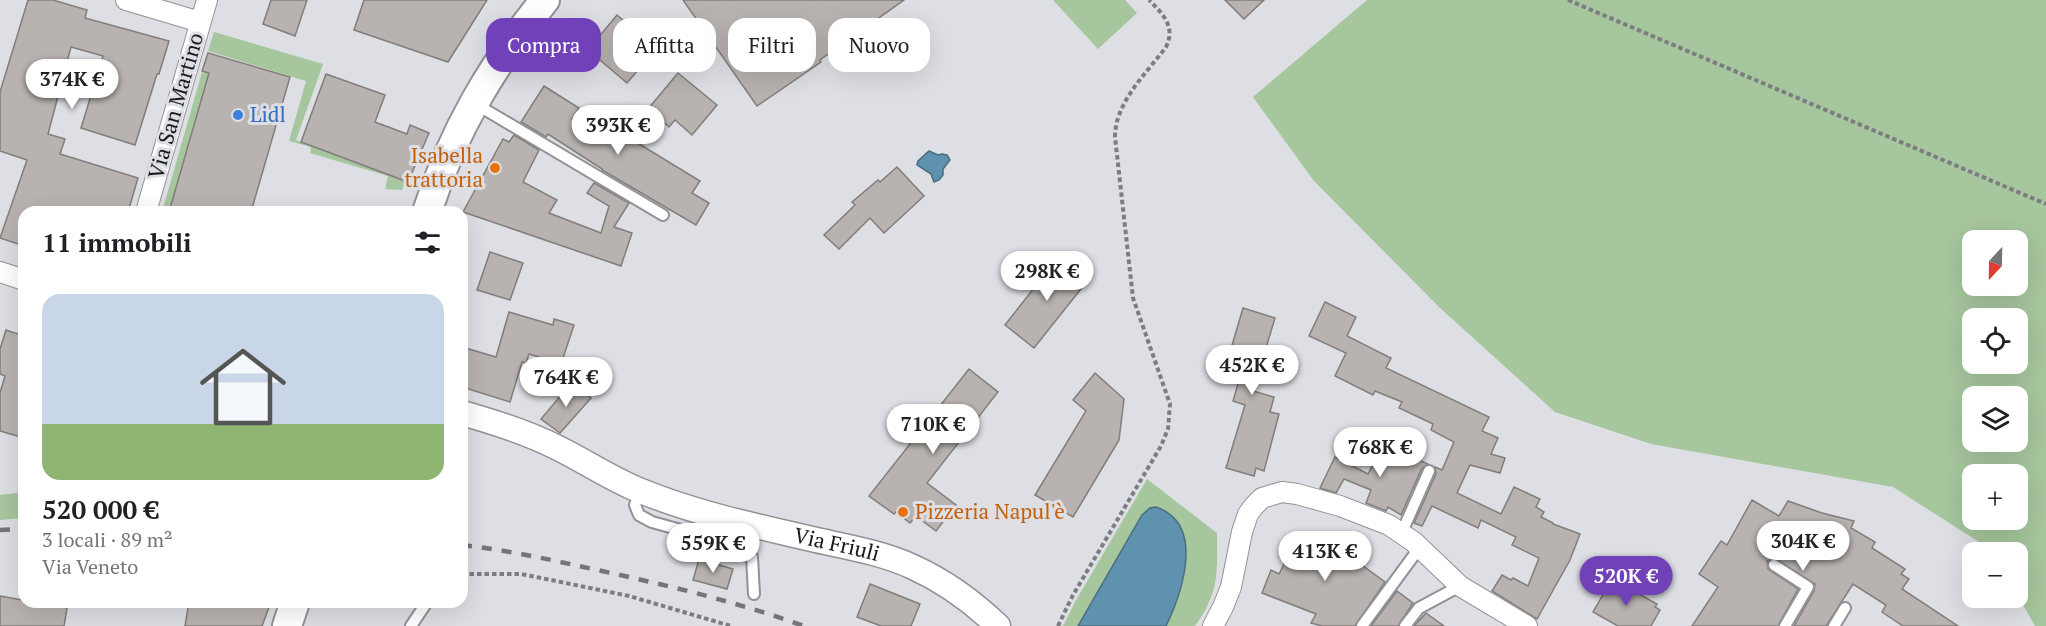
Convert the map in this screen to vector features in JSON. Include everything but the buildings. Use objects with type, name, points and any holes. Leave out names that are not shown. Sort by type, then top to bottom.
[{"type":"main road","points":[[429,206],[451,150],[474,103],[508,46],[542,1]]},
{"type":"main road","points":[[287,626],[293,608]]},
{"type":"street","points":[[126,0],[200,22]]},
{"type":"street","name":"Via San Martino","points":[[149,206],[207,0]]},
{"type":"street","points":[[0,273],[18,278]]},
{"type":"street","name":"Via Friuli","points":[[468,415],[540,440],[640,491],[685,507],[738,522],[859,550],[911,566],[938,579],[998,626]]},
{"type":"street","points":[[1212,626],[1231,587],[1246,519],[1254,506],[1267,496],[1282,492],[1361,512],[1402,532],[1460,586],[1527,626]]},
{"type":"lane","points":[[474,103],[663,215]]},
{"type":"lane","points":[[1402,532],[1429,471]]},
{"type":"lane","points":[[640,491],[635,505],[639,515],[652,522],[742,547],[752,557],[754,594]]},
{"type":"lane","points":[[1362,626],[1420,547]]},
{"type":"lane","points":[[1774,565],[1808,587],[1785,626]]},
{"type":"lane","points":[[1405,626],[1419,608],[1460,586]]},
{"type":"lane","points":[[411,626],[423,608]]},
{"type":"lane","points":[[1834,626],[1845,608]]},
{"type":"path","points":[[1058,626],[1073,595],[1164,440],[1169,423],[1170,405],[1133,298],[1115,137],[1121,109],[1166,47],[1169,38],[1168,23],[1149,0]]},
{"type":"path","points":[[1568,0],[2046,203]]},
{"type":"path","points":[[468,574],[521,574],[629,596],[731,626]]},
{"type":"green space","points":[[1053,0],[1125,0],[1137,13],[1098,49]]},
{"type":"green space","points":[[1367,0],[2046,0],[2046,626],[2035,626],[2025,608],[2028,608],[2028,542],[1979,542],[1893,487],[1651,444],[1555,412],[1440,308],[1314,181],[1253,97]]},
{"type":"green space","points":[[214,32],[323,64],[296,140],[405,181],[402,190],[385,189],[388,176],[310,153],[311,147],[289,141],[306,81],[208,51]]},
{"type":"green space","points":[[202,72],[209,73],[170,206],[164,206]]},
{"type":"green space","points":[[1147,479],[1217,533],[1215,581],[1209,603],[1203,614],[1195,626],[1166,626],[1183,582],[1186,559],[1184,536],[1142,515],[1078,626],[1063,626],[1075,602]]},
{"type":"green space","points":[[18,493],[18,518],[0,520],[0,495]]},
{"type":"water","points":[[929,151],[938,155],[947,155],[950,160],[943,169],[943,175],[934,182],[931,174],[917,165],[918,161]]},
{"type":"water","points":[[1156,507],[1171,516],[1181,528],[1185,543],[1186,560],[1183,578],[1166,626],[1078,626],[1142,515],[1150,508]]},
{"type":"railway","points":[[0,530],[18,529]]},
{"type":"railway","points":[[468,546],[530,556],[649,582],[728,602],[804,626]]},
{"type":"place","name":"Lidl","points":[[238,115]]},
{"type":"place","name":"Isabella trattoria","points":[[495,168]]},
{"type":"place","name":"Pizzeria Napul'è","points":[[903,512]]}]
